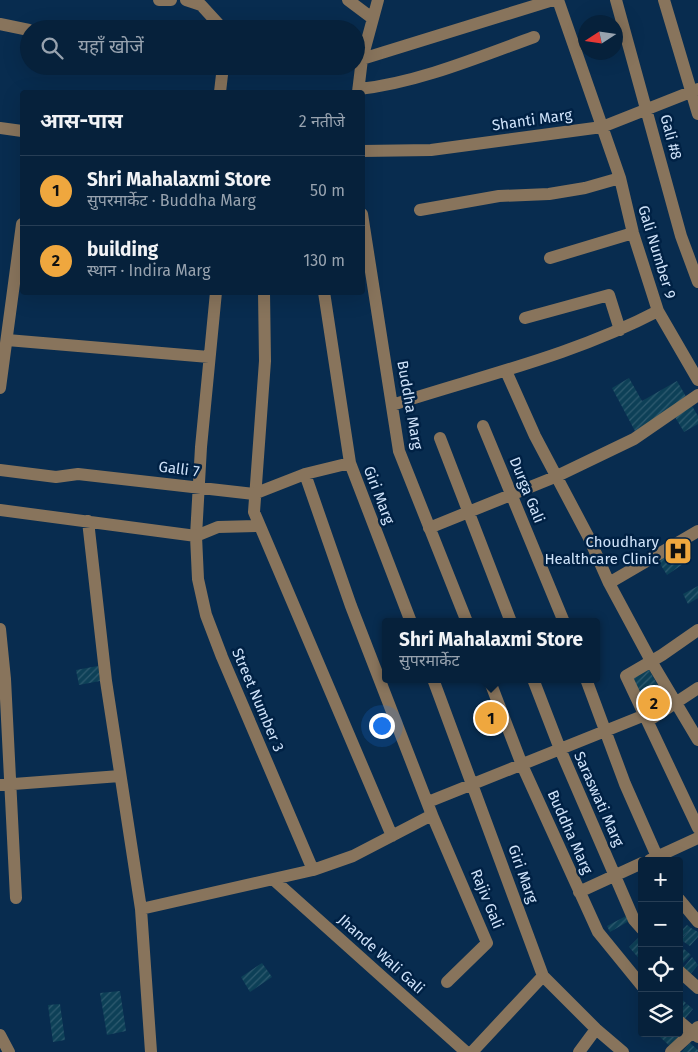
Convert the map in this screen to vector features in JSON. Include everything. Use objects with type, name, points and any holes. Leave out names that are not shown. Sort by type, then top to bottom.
[{"type":"street","points":[[158,0],[171,0]]},
{"type":"street","points":[[186,0],[201,5],[215,20]]},
{"type":"street","points":[[348,0],[372,18]]},
{"type":"street","points":[[365,47],[378,0]]},
{"type":"street","points":[[365,59],[553,0]]},
{"type":"street","name":"Gali Number 9","points":[[558,0],[620,178],[633,233],[658,311],[698,380]]},
{"type":"street","name":"Gali #8","points":[[616,0],[681,236],[698,282]]},
{"type":"street","points":[[664,0],[695,91],[698,114]]},
{"type":"street","points":[[0,24],[20,28]]},
{"type":"street","points":[[364,90],[395,84],[421,76],[534,37]]},
{"type":"street","points":[[220,90],[222,75]]},
{"type":"street","points":[[359,90],[361,75]]},
{"type":"street","name":"Shanti Marg","points":[[365,151],[431,150],[602,127],[695,91]]},
{"type":"street","points":[[0,128],[20,131]]},
{"type":"street","points":[[420,210],[498,196],[549,194],[585,188],[620,178]]},
{"type":"street","name":"Buddha Marg","points":[[365,233],[399,451],[465,618]]},
{"type":"street","points":[[550,258],[633,233]]},
{"type":"street","points":[[0,388],[4,345],[20,237]]},
{"type":"street","name":"Street Number 3","points":[[216,295],[209,357],[196,536],[198,578],[206,616],[313,870]]},
{"type":"street","points":[[264,295],[265,361],[254,512],[392,836]]},
{"type":"street","name":"Giri Marg","points":[[324,295],[350,463],[409,618]]},
{"type":"street","points":[[525,318],[609,295],[620,330]]},
{"type":"street","points":[[392,405],[548,358],[620,330],[658,311]]},
{"type":"street","points":[[4,345],[209,357]]},
{"type":"street","points":[[506,371],[520,406],[555,477],[589,538],[609,583],[651,661],[698,740]]},
{"type":"street","points":[[428,528],[555,477],[634,439],[698,394]]},
{"type":"street","name":"Durga Gali","points":[[483,426],[562,618]]},
{"type":"street","points":[[440,438],[509,618]]},
{"type":"street","name":"Galli 7","points":[[0,470],[56,477],[78,474],[254,494],[305,474],[350,463]]},
{"type":"street","points":[[142,909],[313,870],[354,856],[432,815],[351,606],[305,474]]},
{"type":"street","points":[[0,510],[196,536],[218,527],[259,526]]},
{"type":"street","points":[[88,521],[120,776],[142,909],[150,1052]]},
{"type":"street","points":[[609,583],[698,531]]},
{"type":"street","points":[[0,628],[6,785],[16,898]]},
{"type":"street","points":[[698,630],[626,676],[698,828]]},
{"type":"street","name":"Giri Marg","points":[[435,683],[543,976],[596,1029],[623,1052]]},
{"type":"street","name":"Buddha Marg","points":[[491,683],[522,765],[598,932],[638,981]]},
{"type":"street","name":"Saraswati Marg","points":[[535,683],[560,749],[634,920],[638,924]]},
{"type":"street","points":[[587,683],[654,857]]},
{"type":"street","points":[[428,802],[605,731],[646,718],[677,704],[698,688]]},
{"type":"street","points":[[6,785],[120,776]]},
{"type":"street","name":"Rajiv Gali","points":[[432,815],[487,943],[447,982]]},
{"type":"street","points":[[659,857],[698,838]]},
{"type":"street","points":[[579,892],[638,866]]},
{"type":"street","name":"Jhande Wali Gali","points":[[274,880],[466,1052]]},
{"type":"street","points":[[681,902],[698,922]]},
{"type":"street","points":[[683,975],[698,988]]},
{"type":"street","points":[[472,1052],[543,976]]},
{"type":"street","points":[[671,1052],[696,1032],[683,1024]]},
{"type":"street","points":[[578,1052],[596,1029]]},
{"type":"street","points":[[0,1035],[9,1052]]},
{"type":"building","points":[[629,378],[642,401],[677,381],[688,400],[635,431],[612,388]]},
{"type":"building","points":[[692,406],[698,416],[698,424],[684,432],[675,417]]},
{"type":"building","points":[[679,545],[689,560],[667,575],[657,559]]},
{"type":"building","points":[[698,586],[698,598],[688,604],[683,594]]},
{"type":"building","points":[[98,666],[100,681],[79,685],[76,670]]},
{"type":"building","points":[[647,666],[669,706],[649,718],[625,679]]},
{"type":"building","points":[[626,916],[629,921],[610,932],[607,926]]},
{"type":"building","points":[[687,925],[691,928],[683,937],[683,929]]},
{"type":"building","points":[[691,928],[698,932],[698,937],[690,946],[683,941],[683,938]]},
{"type":"building","points":[[638,938],[638,957],[629,947]]},
{"type":"building","points":[[683,950],[691,955],[683,963]]},
{"type":"building","points":[[692,957],[698,965],[689,976],[683,968]]},
{"type":"building","points":[[262,963],[272,977],[250,992],[241,977]]},
{"type":"building","points":[[120,991],[126,1031],[107,1035],[100,993]]},
{"type":"building","points":[[60,1004],[65,1040],[53,1042],[48,1005]]},
{"type":"building","points":[[687,1004],[693,1009],[683,1021],[683,1007]]},
{"type":"building","points":[[660,1037],[682,1037],[684,1039],[674,1050]]},
{"type":"building","points":[[690,1043],[698,1052],[682,1052]]},
{"type":"place","name":"Choudhary Healthcare Clinic","points":[[678,551]]},
{"type":"place","name":"building","points":[[654,703]]},
{"type":"place","name":"Shri Mahalaxmi Store","points":[[491,718]]}]
